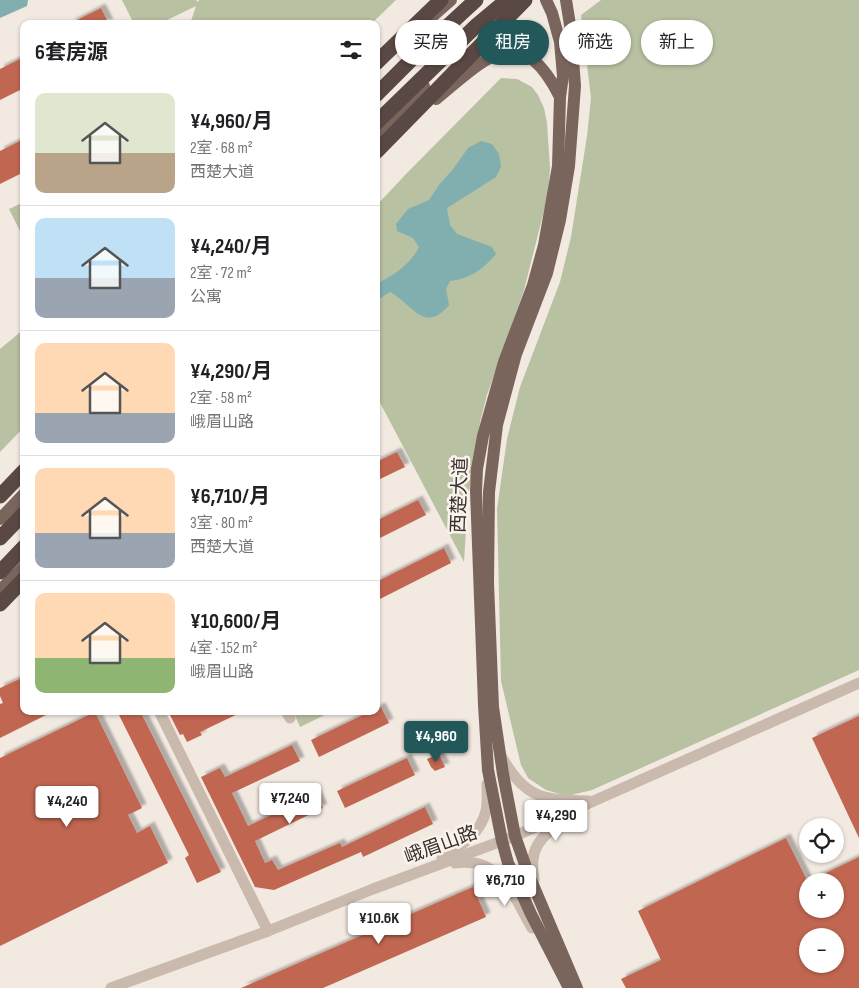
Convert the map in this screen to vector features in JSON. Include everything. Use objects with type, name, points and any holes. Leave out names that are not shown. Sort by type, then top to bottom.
[{"type":"highway","points":[[380,59],[441,0]]},
{"type":"highway","points":[[380,92],[413,58],[476,0]]},
{"type":"highway","points":[[380,119],[477,25],[507,0]]},
{"type":"highway","points":[[380,148],[525,0]]},
{"type":"highway","points":[[380,65],[429,19]]},
{"type":"highway","points":[[0,496],[20,475]]},
{"type":"highway","points":[[0,538],[20,518]]},
{"type":"highway","points":[[0,572],[20,551]]},
{"type":"highway","points":[[0,604],[20,583]]},
{"type":"main road","points":[[429,19],[451,0]]},
{"type":"main road","points":[[380,133],[465,42],[514,0]]},
{"type":"main road","name":"西楚大道","points":[[546,0],[552,13],[560,42],[563,76],[560,97],[558,166],[544,245],[533,285],[504,362],[491,405],[477,469],[482,676],[488,770],[502,841],[512,871],[566,983]]},
{"type":"main road","name":"西楚大道","points":[[566,0],[571,31],[575,86],[568,175],[560,220],[547,273],[516,354],[497,425],[488,492],[488,583],[493,708],[499,752],[515,836],[521,856],[578,988]]},
{"type":"main road","points":[[392,136],[482,63],[505,52],[520,52],[533,58],[550,78],[560,97]]},
{"type":"main road","points":[[0,519],[20,498]]},
{"type":"main road","points":[[0,590],[20,571]]},
{"type":"street","name":"峨眉山路","points":[[111,988],[515,836],[859,683]]},
{"type":"street","points":[[161,715],[268,930]]},
{"type":"street","points":[[499,752],[516,777],[537,795],[556,800],[593,801]]},
{"type":"street","points":[[428,868],[469,840],[483,822],[487,810],[488,770]]},
{"type":"street","points":[[537,894],[532,871],[535,847],[552,829],[593,801]]},
{"type":"street","points":[[428,868],[467,861],[484,865],[492,870],[504,880],[566,983]]},
{"type":"green space","points":[[122,0],[196,0],[198,2],[199,0],[396,0],[375,20],[191,20],[196,6],[167,20],[132,20]]},
{"type":"green space","points":[[601,0],[859,0],[859,670],[592,790],[567,796],[546,790],[528,778],[521,765],[501,681],[497,509],[507,439],[520,387],[560,282],[571,237],[591,98],[587,65],[631,65],[631,20],[582,20],[581,15]]},
{"type":"green space","points":[[501,78],[517,79],[532,87],[538,95],[544,108],[547,123],[550,168],[548,195],[524,290],[487,395],[480,422],[468,498],[464,562],[380,403],[380,202]]},
{"type":"green space","points":[[20,204],[20,231],[9,209]]},
{"type":"green space","points":[[20,332],[20,431],[0,452],[0,349]]},
{"type":"green space","points":[[295,715],[325,715],[300,727]]},
{"type":"water","points":[[0,0],[28,0],[27,6],[0,18]]},
{"type":"water","points":[[481,141],[492,144],[499,154],[501,167],[496,177],[447,208],[450,225],[457,234],[492,247],[496,254],[476,272],[464,278],[450,281],[446,289],[449,305],[440,314],[425,317],[418,314],[390,292],[380,298],[380,282],[401,269],[419,247],[413,238],[397,231],[396,224],[408,209],[429,200],[468,148]]},
{"type":"building","points":[[101,8],[107,20],[77,20]]},
{"type":"building","points":[[20,59],[20,90],[0,100],[0,69]]},
{"type":"building","points":[[20,141],[20,174],[0,184],[0,151]]},
{"type":"building","points":[[397,452],[405,467],[380,479],[380,460]]},
{"type":"building","points":[[418,500],[426,515],[380,538],[380,519]]},
{"type":"building","points":[[444,548],[451,563],[380,599],[380,580]]},
{"type":"building","points":[[20,679],[20,715],[46,715],[0,738],[0,704],[3,703],[0,696],[0,688]]},
{"type":"building","points":[[380,707],[389,723],[319,757],[311,740],[363,715],[380,715]]},
{"type":"building","points":[[89,715],[96,715],[142,808],[128,815],[137,833],[150,826],[168,863],[0,946],[0,758]]},
{"type":"building","points":[[119,715],[142,715],[221,872],[197,883],[185,858],[189,855]]},
{"type":"building","points":[[170,715],[236,715],[200,732],[202,735],[187,742],[183,734],[180,735]]},
{"type":"building","points":[[859,716],[859,838],[812,738]]},
{"type":"building","points":[[292,745],[300,761],[232,793],[248,826],[316,794],[323,808],[255,841],[265,863],[272,860],[278,870],[340,843],[342,847],[425,807],[433,824],[363,857],[361,852],[274,890],[255,887],[201,777],[220,768],[225,777]]},
{"type":"building","points":[[439,754],[445,767],[435,771],[427,759]]},
{"type":"building","points":[[407,758],[415,775],[345,808],[337,791]]},
{"type":"building","points":[[786,838],[804,873],[799,873],[799,918],[844,918],[844,873],[826,873],[859,857],[859,988],[626,988],[621,979],[661,960],[638,911]]},
{"type":"building","points":[[473,887],[486,917],[323,988],[241,988]]}]
